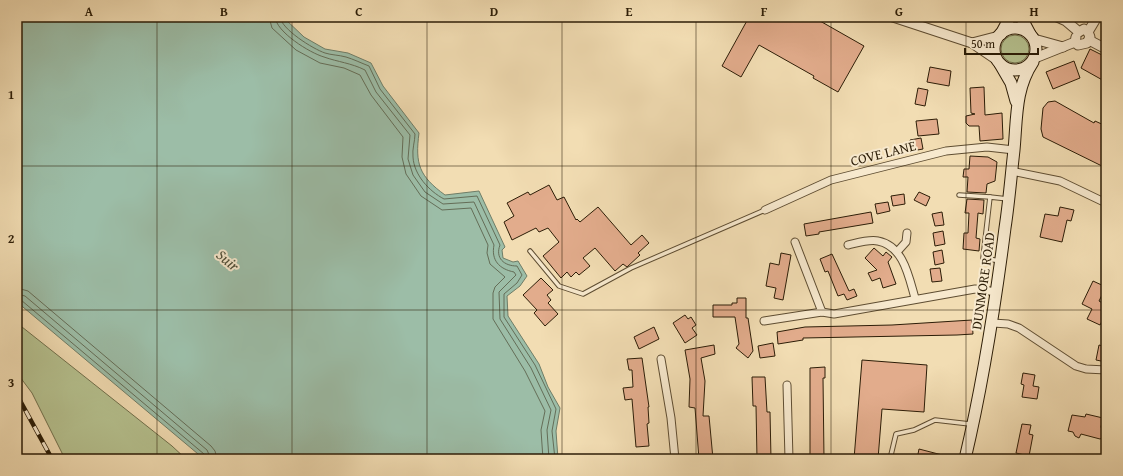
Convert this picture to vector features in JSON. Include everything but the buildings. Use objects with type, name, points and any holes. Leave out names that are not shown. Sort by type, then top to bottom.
[{"type":"main road","points":[[1010,17],[994,46],[998,62],[1007,69],[1020,70],[1026,68],[1034,60],[1037,51],[1032,37],[1021,17]]},
{"type":"main road","points":[[1000,35],[1007,30],[1017,28],[1032,37]]},
{"type":"main road","name":"DUNMORE ROAD","points":[[968,458],[973,424],[993,323],[1012,171],[1016,104],[1022,83],[1034,60]]},
{"type":"main road","name":"DUNMORE ROAD","points":[[998,62],[1011,83],[1016,104]]},
{"type":"street","points":[[1057,17],[1068,19],[1085,34],[1106,49]]},
{"type":"street","points":[[1034,60],[1075,42],[1076,36],[1085,34],[1097,17]]},
{"type":"street","points":[[896,18],[972,43],[998,62]]},
{"type":"street","points":[[972,43],[1000,35]]},
{"type":"street","points":[[1032,37],[1041,42],[1063,47]]},
{"type":"street","name":"COVE LANE","points":[[765,210],[831,180],[946,152],[987,147],[1014,150]]},
{"type":"street","points":[[1012,171],[1060,181],[1106,203]]},
{"type":"street","points":[[897,252],[906,242],[907,233]]},
{"type":"street","points":[[848,245],[878,241],[889,245],[897,252],[905,265],[915,298]]},
{"type":"street","points":[[795,242],[822,312]]},
{"type":"street","points":[[764,321],[822,312],[834,314],[915,298],[975,289],[997,292]]},
{"type":"street","points":[[993,323],[1008,324],[1019,328],[1076,366],[1086,369],[1106,370]]},
{"type":"street","points":[[661,359],[671,418],[675,459]]},
{"type":"street","points":[[787,385],[789,459]]},
{"type":"lane","points":[[959,195],[1008,199]]},
{"type":"lane","points":[[990,198],[983,258],[1001,261]]},
{"type":"lane","points":[[530,251],[559,286],[583,294],[630,268],[765,210]]},
{"type":"lane","points":[[890,459],[896,434],[914,430],[936,420],[973,424]]},
{"type":"shaded area","points":[[1015,35],[1025,39],[1029,49],[1025,59],[1015,63],[1005,59],[1001,49],[1005,39]]},
{"type":"shaded area","points":[[17,323],[172,446],[186,459],[65,459],[32,393],[17,373]]},
{"type":"water","name":"Suir","points":[[17,17],[283,17],[304,37],[325,49],[348,53],[371,63],[383,86],[419,133],[419,161],[424,175],[429,182],[445,195],[479,191],[505,247],[502,250],[503,258],[513,262],[518,261],[527,276],[520,286],[507,296],[508,316],[539,364],[548,387],[560,408],[556,431],[558,459],[204,459],[17,302]]},
{"type":"railway","points":[[17,395],[52,459]]}]
